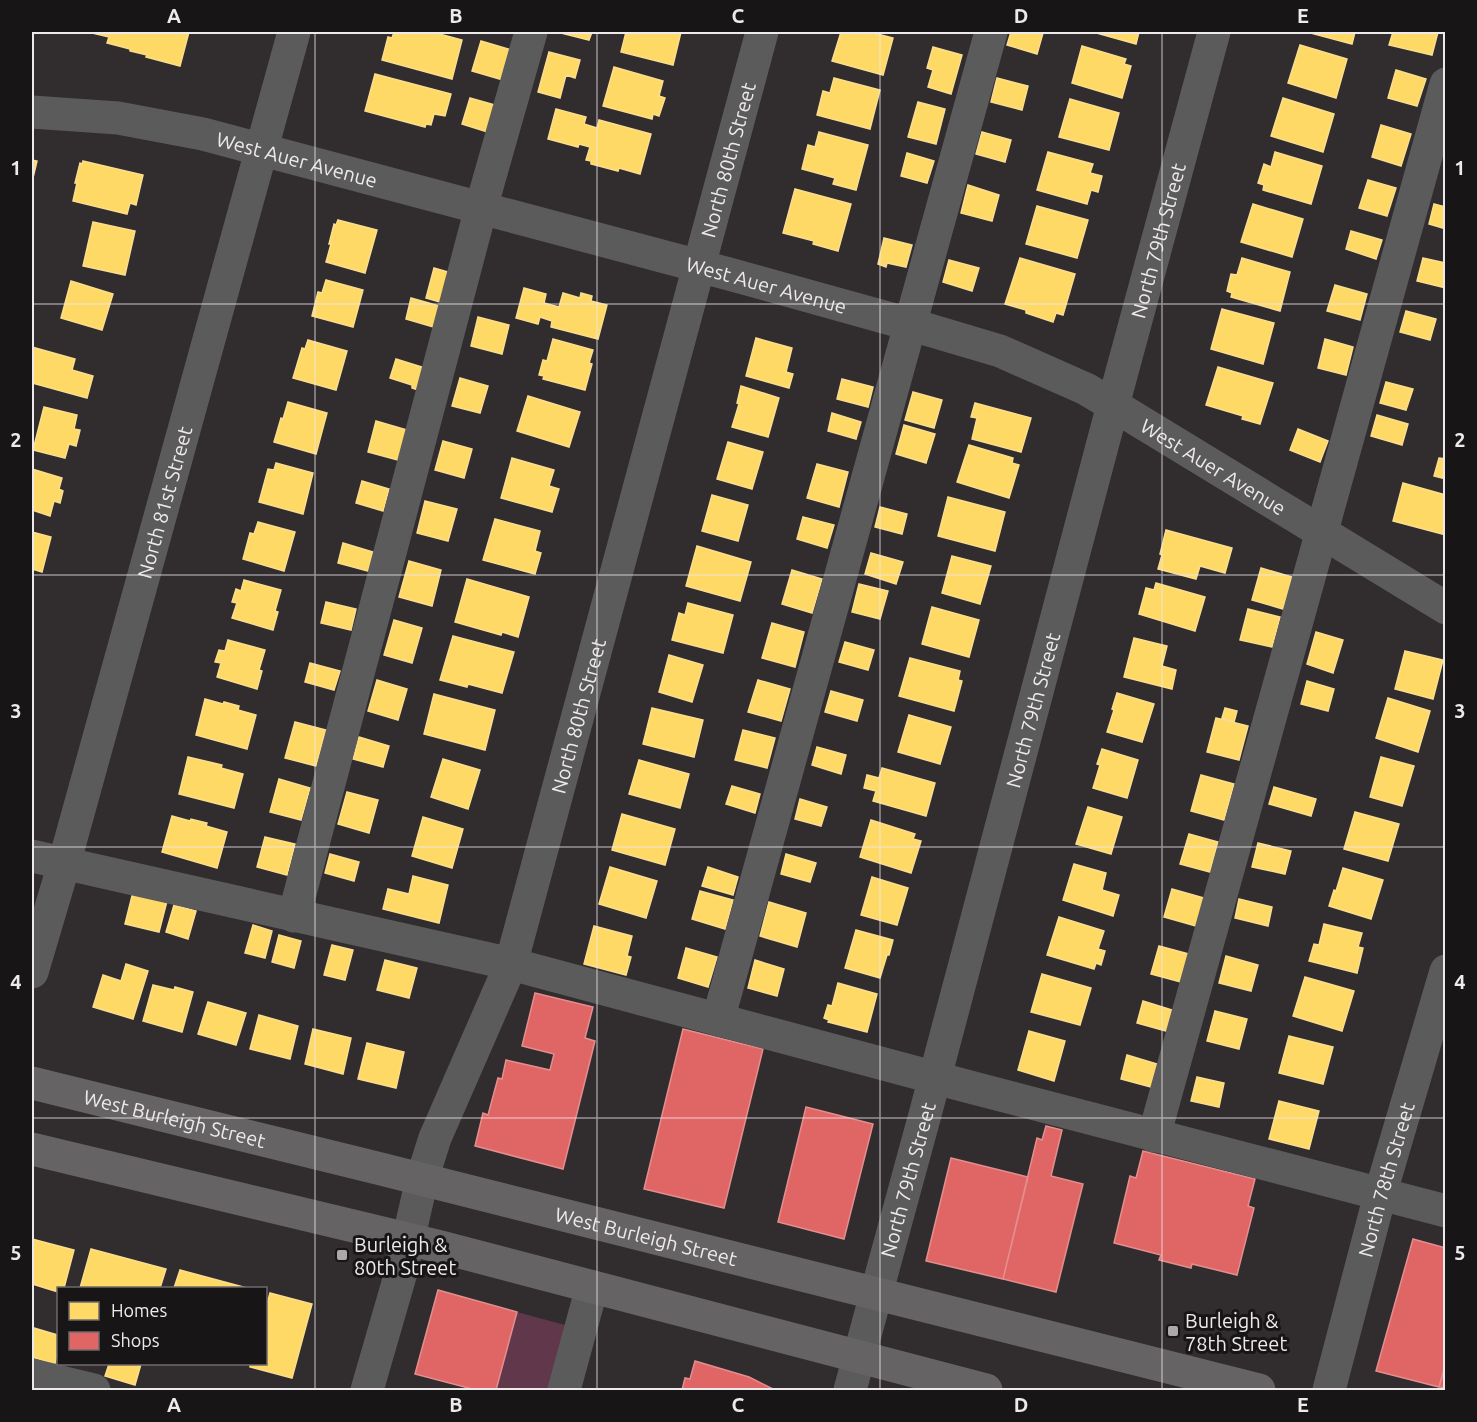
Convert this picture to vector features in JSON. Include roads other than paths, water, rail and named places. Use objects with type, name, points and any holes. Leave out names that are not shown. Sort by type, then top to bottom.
[{"type":"main road","name":"West Burleigh Street","points":[[32,1083],[1259,1390]]},
{"type":"main road","points":[[32,1149],[408,1239],[986,1390]]},
{"type":"street","name":"North 81st Street","points":[[32,972],[64,864],[294,32]]},
{"type":"street","points":[[294,916],[481,208],[531,32]]},
{"type":"street","name":"North 80th Street","points":[[367,1390],[400,1276],[435,1138],[512,964],[762,32]]},
{"type":"street","points":[[718,1020],[991,32]]},
{"type":"street","name":"North 79th Street","points":[[850,1390],[1214,32]]},
{"type":"street","points":[[1154,1136],[1446,84]]},
{"type":"street","name":"West Auer Avenue","points":[[32,112],[118,118],[203,134],[698,265],[1000,351],[1086,389],[1446,608]]},
{"type":"street","points":[[32,856],[512,964],[1154,1136],[1446,1211]]},
{"type":"street","name":"North 78th Street","points":[[1329,1390],[1380,1195],[1446,971]]},
{"type":"street","points":[[564,1390],[592,1287]]},
{"type":"street","points":[[32,1375],[94,1390]]},
{"type":"place","name":"Burleigh & 80th Street","points":[[342,1255]]},
{"type":"place","name":"Burleigh & 78th Street","points":[[1173,1331]]}]
